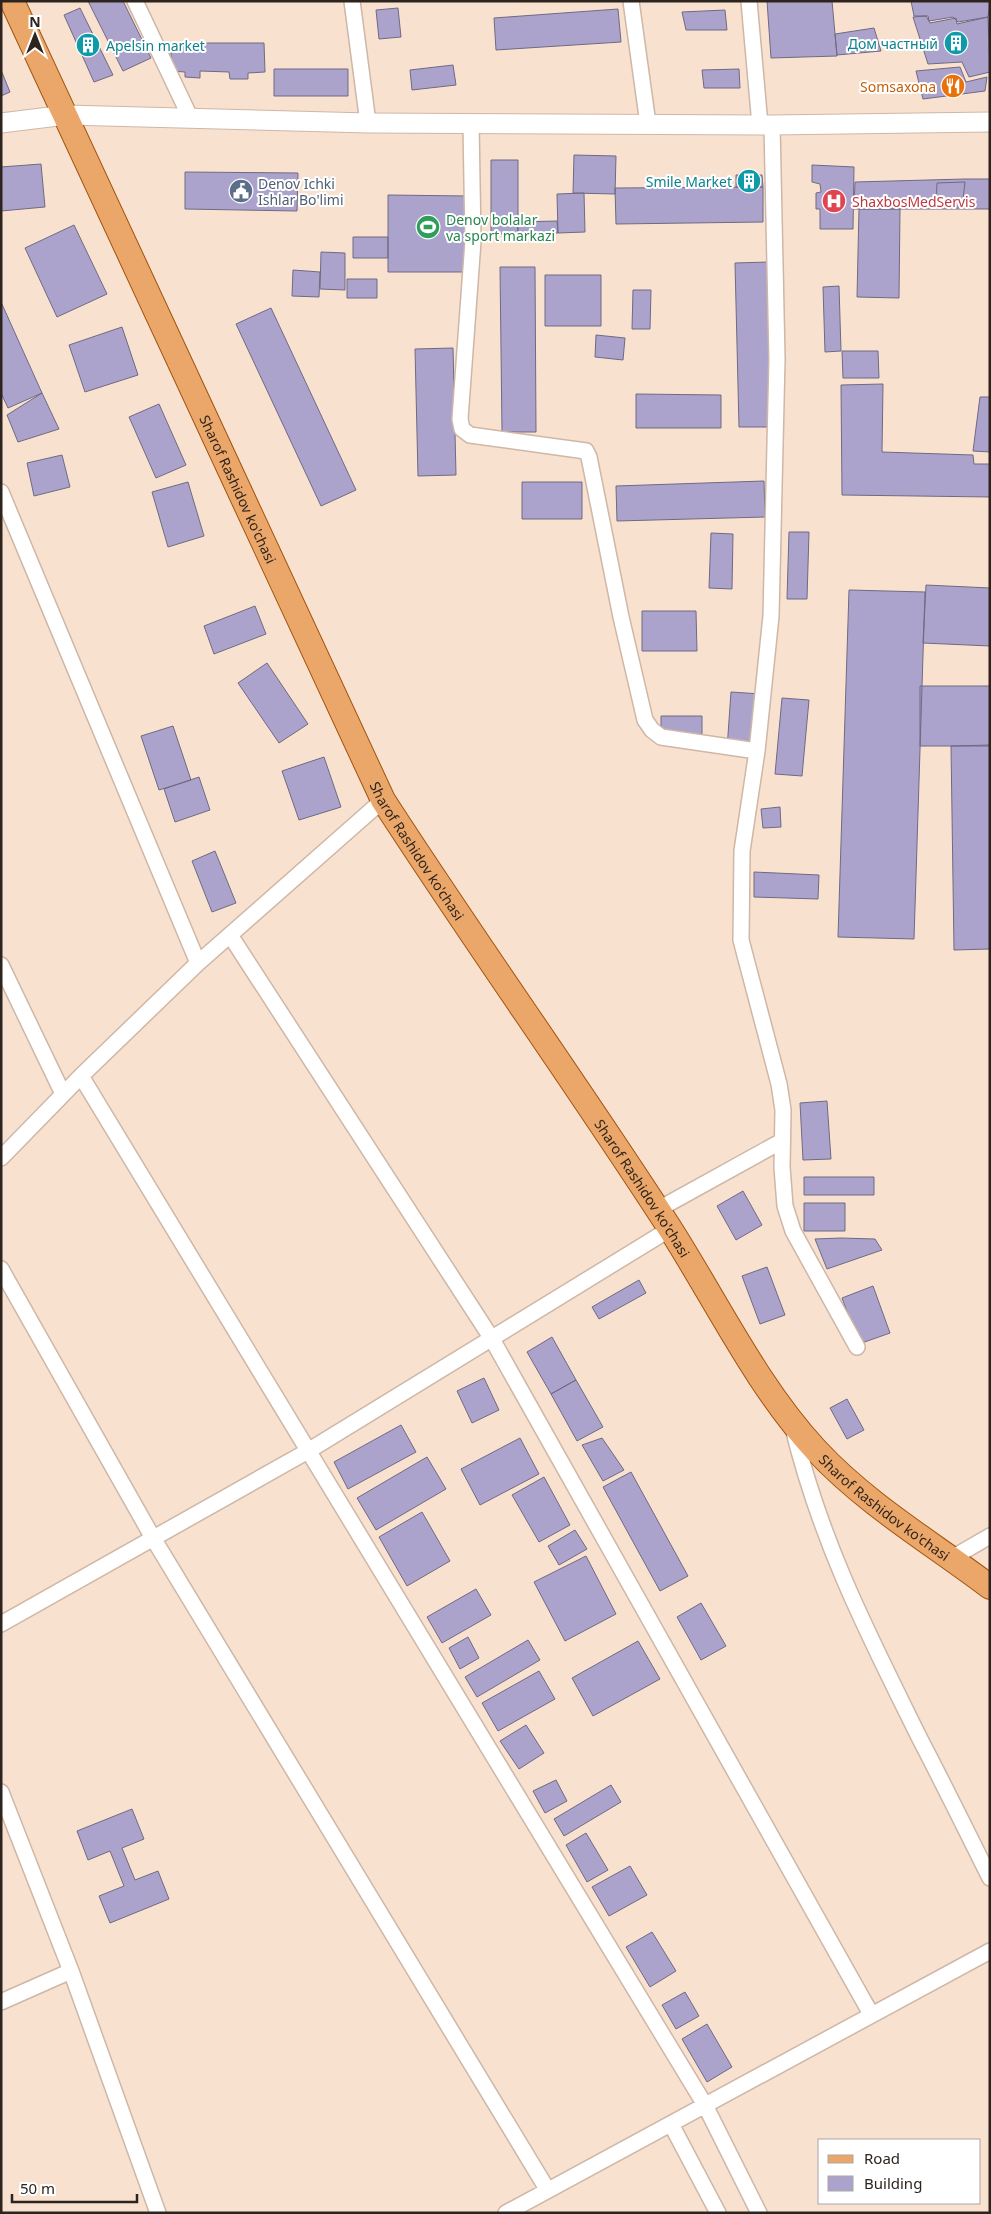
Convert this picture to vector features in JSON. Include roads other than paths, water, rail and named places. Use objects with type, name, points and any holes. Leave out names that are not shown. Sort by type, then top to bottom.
[{"type":"main road","name":"Sharof Rashidov ko'chasi","points":[[12,1],[383,800],[438,886],[664,1219],[751,1362],[792,1424],[818,1452],[864,1495],[990,1587]]},
{"type":"street","points":[[135,1],[190,117]]},
{"type":"street","points":[[352,1],[368,123]]},
{"type":"street","points":[[632,1],[648,124]]},
{"type":"street","points":[[750,1],[766,125],[777,359],[776,452],[770,616],[757,751],[742,851],[741,940],[779,1084],[783,1110],[782,1141],[785,1206],[793,1231],[857,1347]]},
{"type":"street","points":[[1,123],[66,115],[368,123],[766,125],[990,122]]},
{"type":"street","points":[[471,123],[473,241],[460,419],[462,429],[470,435],[586,452],[589,457],[620,617],[645,720],[652,730],[661,737],[757,751]]},
{"type":"street","points":[[1,492],[198,963]]},
{"type":"street","points":[[1,1158],[81,1076],[198,963],[383,800]]},
{"type":"street","points":[[230,935],[492,1339],[871,2014]]},
{"type":"street","points":[[1,965],[63,1094]]},
{"type":"street","points":[[81,1076],[705,2105],[758,2213]]},
{"type":"street","points":[[1,1624],[308,1451],[492,1339],[664,1219],[782,1141]]},
{"type":"street","points":[[1,1269],[153,1538],[547,2189]]},
{"type":"street","points":[[792,1424],[807,1483],[843,1581],[990,1878]]},
{"type":"street","points":[[952,1558],[990,1536]]},
{"type":"street","points":[[1,1792],[71,1971],[158,2213]]},
{"type":"street","points":[[506,2213],[871,2014],[990,1952]]},
{"type":"street","points":[[1,2002],[71,1971]]},
{"type":"street","points":[[671,2124],[718,2213]]},
{"type":"place","name":"Дом частный","points":[[956,43]]},
{"type":"place","name":"Apelsin market","points":[[88,45]]},
{"type":"place","name":"Somsaxona","points":[[953,86]]},
{"type":"place","name":"Smile Market","points":[[749,181]]},
{"type":"place","name":"Denov Ichki Ishlar Bo'limi","points":[[241,191]]},
{"type":"place","name":"ShaxbosMedServis","points":[[834,201]]},
{"type":"place","name":"Denov bolalar va sport markazi","points":[[428,227]]}]
